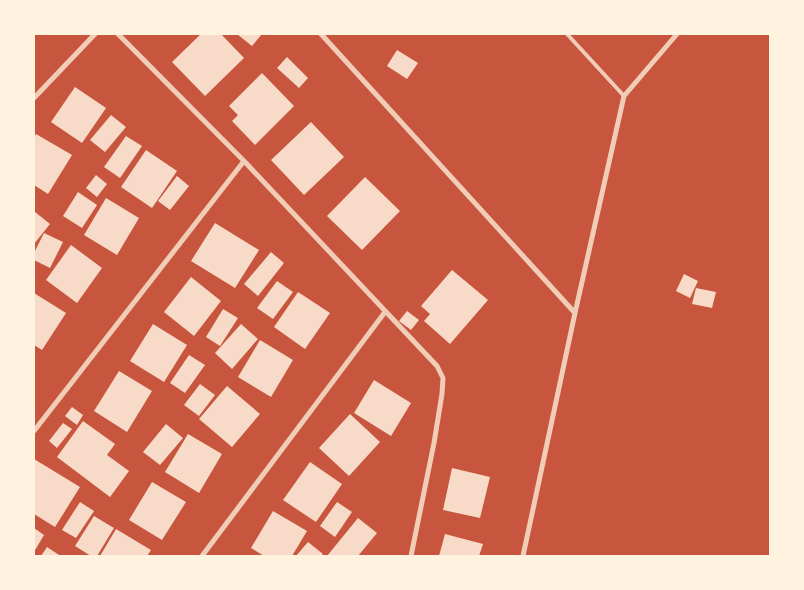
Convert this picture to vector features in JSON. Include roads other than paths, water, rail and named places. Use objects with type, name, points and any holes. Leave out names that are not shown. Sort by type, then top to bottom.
[{"type":"street","points":[[34,98],[95,34]]},
{"type":"street","points":[[118,34],[244,161],[437,366],[443,378],[442,394],[411,556]]},
{"type":"street","points":[[321,34],[575,312]]},
{"type":"street","points":[[523,556],[575,312],[624,96],[677,34]]},
{"type":"street","points":[[34,430],[244,161]]},
{"type":"street","points":[[202,556],[385,312]]},
{"type":"lane","points":[[567,34],[624,96]]}]
